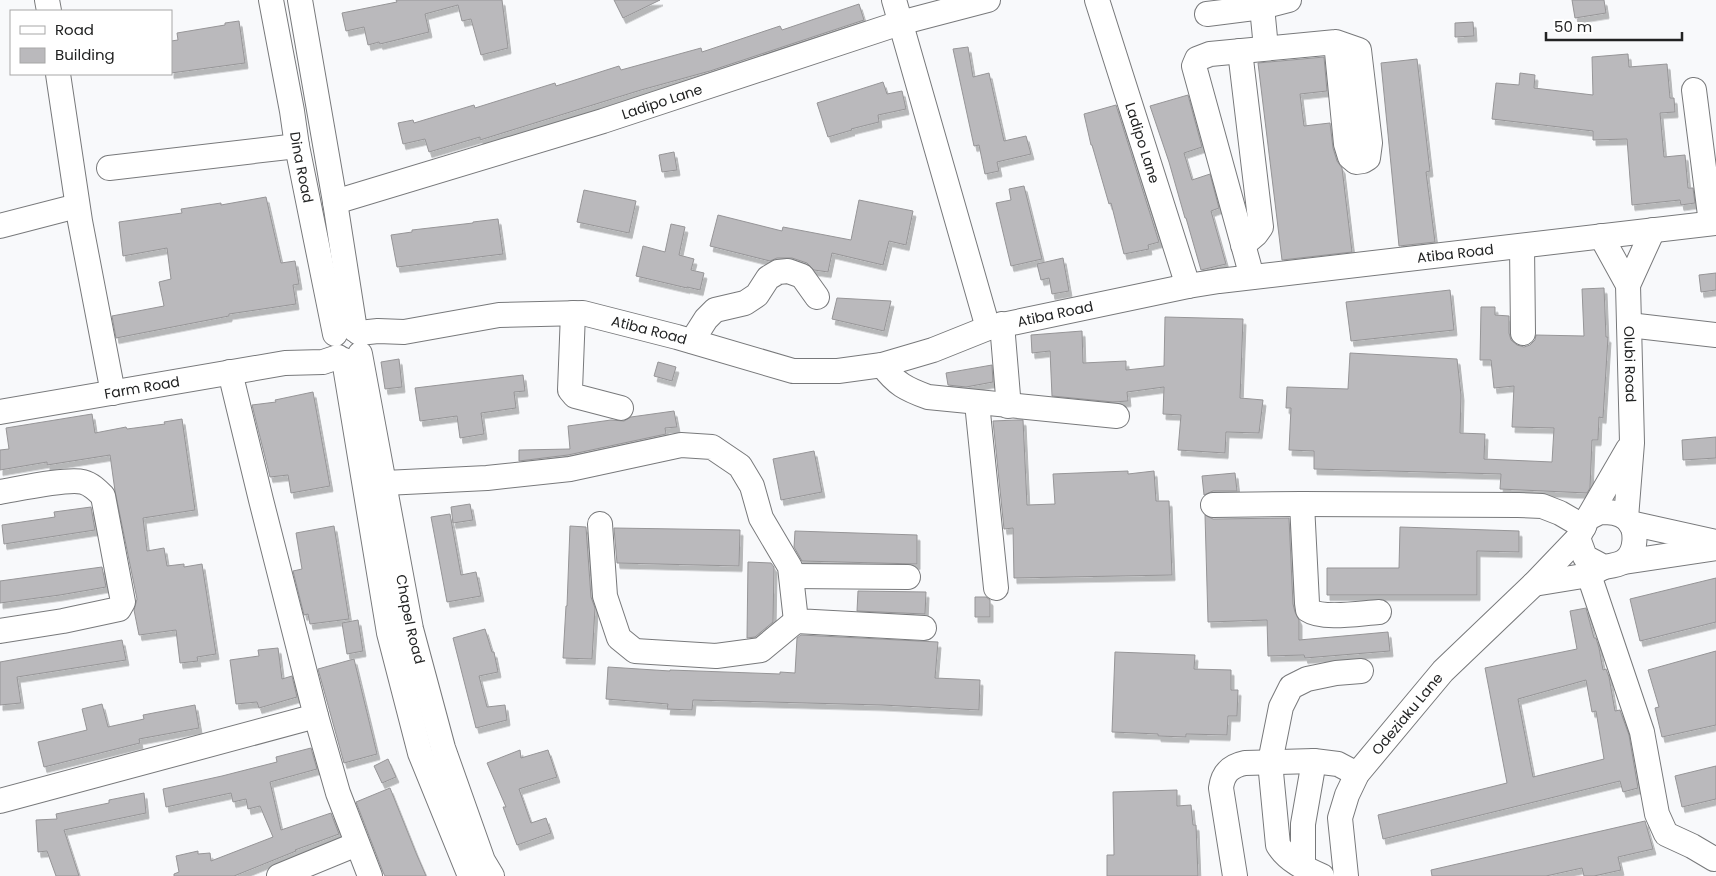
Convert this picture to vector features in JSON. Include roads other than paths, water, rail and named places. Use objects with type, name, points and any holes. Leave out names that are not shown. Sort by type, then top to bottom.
[{"type":"street","name":"Dina Road","points":[[271,0],[297,146],[348,344]]},
{"type":"street","name":"Dina Road","points":[[300,0],[335,202],[348,344]]},
{"type":"street","points":[[894,0],[995,326],[1008,396],[1008,406]]},
{"type":"street","name":"Ladipo Lane","points":[[335,202],[603,121],[900,23],[988,0]]},
{"type":"street","name":"Ladipo Lane","points":[[1097,0],[1188,286]]},
{"type":"street","points":[[1207,14],[1262,7],[1289,0]]},
{"type":"street","points":[[1262,7],[1266,48]]},
{"type":"street","points":[[1252,277],[1194,66],[1196,59],[1210,54],[1336,42]]},
{"type":"street","points":[[1240,51],[1260,227],[1243,245]]},
{"type":"street","points":[[58,75],[77,206],[113,393]]},
{"type":"street","points":[[1694,90],[1713,223]]},
{"type":"street","points":[[109,168],[297,146]]},
{"type":"street","points":[[0,226],[77,206]]},
{"type":"street","name":"Atiba Road","points":[[348,344],[378,331],[404,332],[499,315],[583,312],[692,341],[793,371],[838,371],[882,365],[933,350],[995,326],[1188,286],[1713,223]]},
{"type":"street","name":"Olubi Road","points":[[1628,520],[1632,443],[1628,284],[1653,230]]},
{"type":"street","name":"Olubi Road","points":[[1601,236],[1628,284]]},
{"type":"street","points":[[1522,246],[1523,333]]},
{"type":"street","points":[[692,341],[714,310],[745,302],[757,295],[768,278],[778,272],[788,271],[802,276],[817,297]]},
{"type":"street","points":[[573,313],[570,390],[575,396],[621,408]]},
{"type":"street","points":[[1629,325],[1716,335]]},
{"type":"street","name":"Farm Road","points":[[0,412],[284,363],[348,344]]},
{"type":"street","name":"Chapel Road","points":[[348,344],[385,483],[411,628],[443,748],[483,861],[492,876]]},
{"type":"street","name":"Chapel Road","points":[[348,344],[390,633],[420,753],[470,876]]},
{"type":"street","points":[[882,365],[893,380],[908,390],[936,398],[1117,416]]},
{"type":"street","points":[[230,372],[316,716],[338,793],[370,876]]},
{"type":"street","points":[[977,402],[996,588]]},
{"type":"street","points":[[1632,443],[1584,527],[1585,557],[1606,568],[1642,732],[1657,814],[1666,834],[1714,859]]},
{"type":"street","points":[[385,483],[487,478],[570,469],[681,445],[712,447],[740,466],[752,486],[761,518],[787,560],[792,576],[796,621]]},
{"type":"street","points":[[0,492],[71,481],[83,482],[93,487],[102,496],[123,602],[118,609],[63,622],[0,631]]},
{"type":"street","points":[[1302,504],[1308,610],[1313,614],[1324,615],[1379,612]]},
{"type":"street","points":[[1213,505],[1542,506],[1560,513],[1584,527]]},
{"type":"street","points":[[1584,527],[1600,512],[1614,512],[1628,520],[1716,542]]},
{"type":"street","points":[[1606,568],[1633,550],[1635,536],[1628,520]]},
{"type":"street","points":[[600,524],[605,596],[619,638],[635,650],[716,656],[761,650],[796,621],[924,628]]},
{"type":"street","name":"Odeziaku Lane","points":[[1346,876],[1340,818],[1357,774],[1443,671],[1534,584],[1584,527]]},
{"type":"street","points":[[1534,584],[1606,568],[1716,548]]},
{"type":"street","points":[[792,576],[908,576]]},
{"type":"street","points":[[1312,871],[1289,859],[1278,845],[1270,762],[1281,707],[1290,687],[1307,679],[1336,673],[1360,671]]},
{"type":"street","points":[[0,801],[316,716]]},
{"type":"street","points":[[1312,871],[1303,824],[1314,762]]},
{"type":"street","points":[[1235,876],[1221,788],[1222,779],[1227,771],[1235,765],[1245,763],[1314,762],[1338,764],[1357,774]]},
{"type":"street","points":[[279,876],[357,844]]}]
